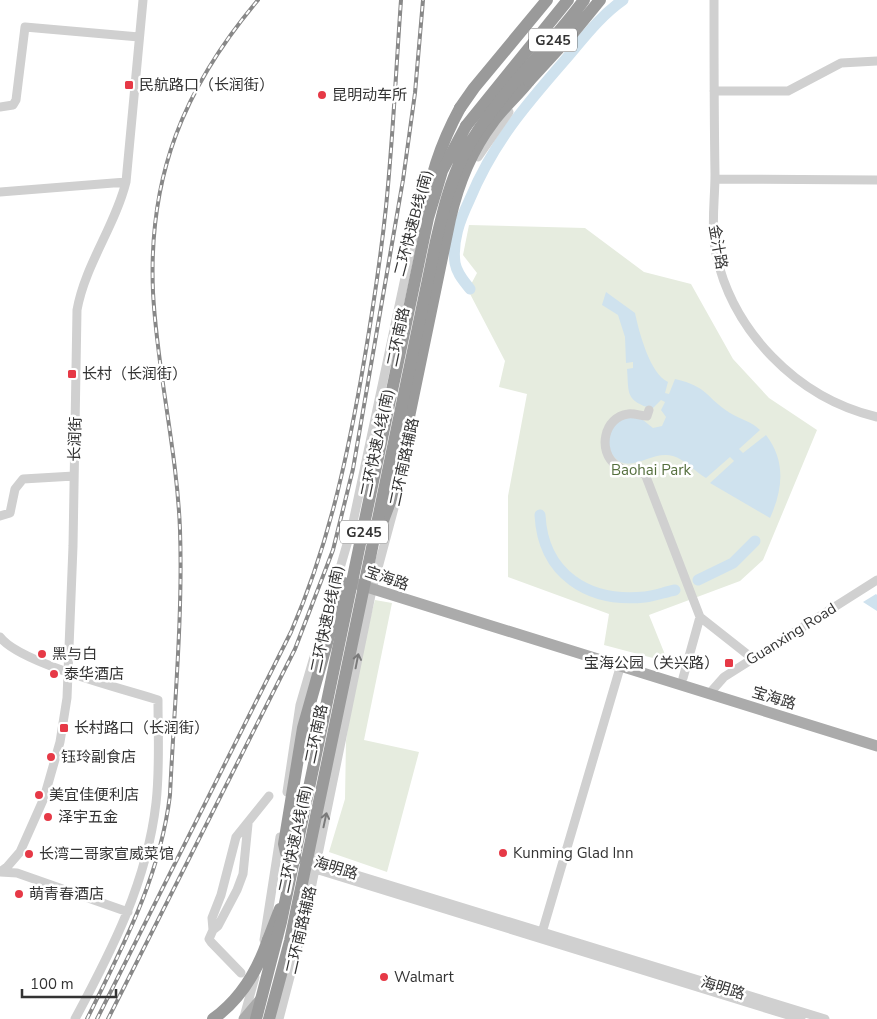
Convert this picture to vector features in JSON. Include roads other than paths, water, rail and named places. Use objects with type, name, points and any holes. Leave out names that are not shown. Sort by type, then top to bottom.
[{"type":"highway","points":[[420,261],[430,179],[444,141],[460,108],[479,82],[547,0]]},
{"type":"highway","points":[[466,126],[494,85],[561,0]]},
{"type":"highway","name":"二环快速B线(南)","points":[[257,1019],[274,955],[305,864],[369,499],[428,218],[445,165],[466,126],[569,0]]},
{"type":"highway","name":"二环快速A线(南)","points":[[268,1019],[290,941],[445,204],[454,176],[470,143],[499,103],[584,0]]},
{"type":"highway","points":[[470,143],[488,118],[528,81],[574,33],[598,0]]},
{"type":"highway","points":[[365,585],[395,482],[452,208],[469,162],[493,123],[528,81]]},
{"type":"highway","points":[[437,284],[441,222],[445,204]]},
{"type":"highway","points":[[213,1019],[240,994],[256,971],[281,905],[305,864],[286,853],[285,841],[304,722],[369,499]]},
{"type":"main road","name":"二环南路","points":[[365,585],[420,261],[439,186],[461,137],[482,107],[569,0]]},
{"type":"main road","name":"二环南路","points":[[268,1019],[284,958],[365,585],[434,240],[452,175],[469,142],[489,112],[590,0]]},
{"type":"main road","name":"宝海路","points":[[365,585],[621,664],[877,739]]},
{"type":"main road","name":"宝海路","points":[[621,664],[683,678],[711,691],[877,746]]},
{"type":"main road","name":"二环南路","points":[[257,1019],[305,864]]},
{"type":"main road","points":[[243,1019],[260,1000],[271,973]]},
{"type":"street","name":"长润街","points":[[0,872],[20,852],[44,798],[60,742],[67,698],[77,310],[84,284],[122,198],[126,182],[143,0]]},
{"type":"street","points":[[243,1019],[262,950],[300,705],[357,508],[414,234],[438,141],[455,107],[481,71],[512,38],[556,0]]},
{"type":"street","name":"二环南路辅路","points":[[279,1019],[298,948],[305,864],[365,585],[400,487],[450,241],[466,186],[481,151],[498,126],[562,50],[598,0]]},
{"type":"street","name":"金汁路","points":[[714,0],[715,179],[712,227],[716,250],[730,294],[751,332],[776,362],[794,377],[844,407],[877,417]]},
{"type":"street","points":[[0,108],[13,105],[16,100],[24,26],[139,37]]},
{"type":"street","points":[[714,91],[788,91],[841,62],[877,61]]},
{"type":"street","points":[[715,179],[877,180]]},
{"type":"street","points":[[0,192],[126,182]]},
{"type":"street","points":[[650,410],[647,416],[627,414],[617,418],[607,430],[605,447],[608,457],[615,465],[645,474],[700,617],[752,658]]},
{"type":"street","points":[[0,516],[10,513],[15,489],[23,479],[28,477],[74,476]]},
{"type":"street","points":[[338,578],[365,585]]},
{"type":"street","name":"Guanxing Road","points":[[711,691],[724,677],[752,658],[877,580]]},
{"type":"street","points":[[683,678],[700,617]]},
{"type":"street","points":[[0,637],[8,645],[24,655],[158,700],[156,804],[142,873],[128,912],[102,969],[75,1019]]},
{"type":"street","points":[[542,934],[621,664]]},
{"type":"street","points":[[214,930],[212,918],[221,895],[236,837],[269,796]]},
{"type":"street","points":[[241,973],[209,939],[218,926],[240,882],[248,824]]},
{"type":"street","name":"海明路","points":[[277,853],[305,864],[351,876],[825,1019]]},
{"type":"street","points":[[0,872],[17,873],[128,912]]},
{"type":"street","name":"海明路","points":[[542,934],[801,1019]]},
{"type":"water","points":[[606,292],[635,313],[646,352],[656,371],[668,382],[665,393],[669,394],[675,379],[686,382],[701,389],[730,413],[757,427],[760,430],[739,449],[743,453],[766,435],[777,455],[780,475],[778,496],[770,518],[710,483],[734,461],[730,457],[706,478],[682,460],[673,456],[656,456],[639,462],[623,463],[616,459],[610,451],[607,442],[608,438],[619,420],[638,416],[653,428],[662,426],[666,417],[661,410],[665,402],[661,400],[652,409],[643,406],[630,395],[627,369],[633,368],[633,362],[626,363],[625,337],[618,315],[602,305]]},
{"type":"water","points":[[877,595],[877,611],[863,602]]},
{"type":"waterway","points":[[470,289],[457,271],[454,255],[456,239],[466,208],[488,161],[511,126],[536,94],[592,28],[623,0]]},
{"type":"waterway","points":[[540,515],[543,536],[550,554],[572,580],[588,589],[605,595],[624,598],[649,596],[675,590]]},
{"type":"waterway","points":[[698,580],[733,563],[755,541]]},
{"type":"railway","points":[[87,1019],[114,965],[149,883],[165,825],[170,795],[181,563],[175,470],[155,322],[153,249],[157,209],[165,171],[176,135],[191,100],[210,66],[232,33],[258,0]]},
{"type":"railway","points":[[97,1019],[291,632],[304,601],[325,539],[334,508],[355,412],[378,271],[393,129],[401,0]]},
{"type":"railway","points":[[108,1019],[295,649],[333,550],[353,469],[403,180],[415,93],[423,0]]},
{"type":"place","name":"民航路口（长润街）","points":[[129,85]]},
{"type":"place","name":"昆明动车所","points":[[322,95]]},
{"type":"place","name":"长村（长润街）","points":[[72,374]]},
{"type":"place","name":"黑与白","points":[[42,654]]},
{"type":"place","name":"宝海公园（关兴路）","points":[[729,663]]},
{"type":"place","name":"泰华酒店","points":[[54,674]]},
{"type":"place","name":"长村路口（长润街）","points":[[64,728]]},
{"type":"place","name":"钰玲副食店","points":[[51,757]]},
{"type":"place","name":"美宜佳便利店","points":[[39,795]]},
{"type":"place","name":"泽宇五金","points":[[48,817]]},
{"type":"place","name":"Kunming Glad Inn","points":[[503,853]]},
{"type":"place","name":"长湾二哥家宣威菜馆","points":[[29,854]]},
{"type":"place","name":"萌青春酒店","points":[[19,894]]},
{"type":"place","name":"Walmart","points":[[384,977]]},
{"type":"park label","name":"Baohai Park","points":[[651,470]]}]
